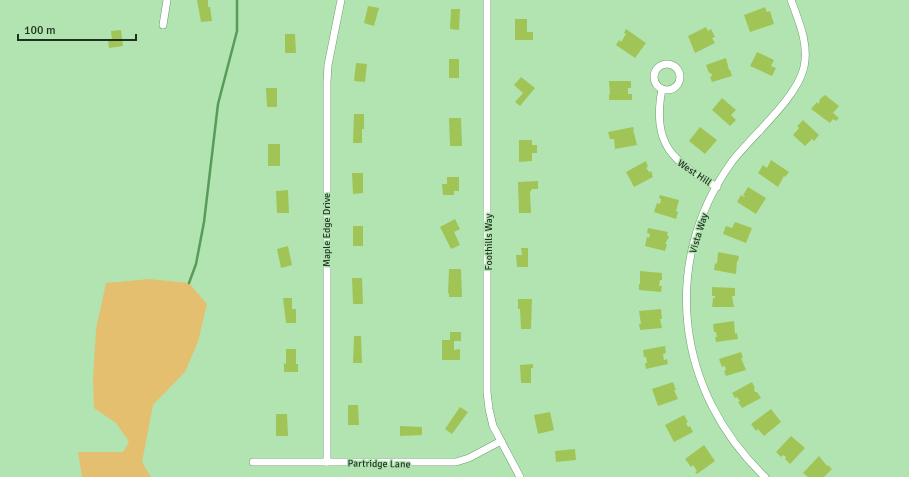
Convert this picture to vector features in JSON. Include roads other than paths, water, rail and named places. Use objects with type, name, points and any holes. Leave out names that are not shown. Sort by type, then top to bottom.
[{"type":"street","points":[[163,25],[167,0]]},
{"type":"street","name":"Maple Edge Drive","points":[[327,462],[327,82],[328,65],[341,0]]},
{"type":"street","name":"Foothills Way","points":[[487,0],[487,392],[493,426],[520,477]]},
{"type":"street","name":"Vista Way","points":[[765,477],[740,451],[726,433],[702,386],[691,347],[686,311],[686,290],[694,241],[700,222],[717,187],[731,164],[780,107],[800,79],[804,67],[805,42],[802,29],[791,0]]},
{"type":"street","name":"West Hill","points":[[662,89],[659,103],[659,123],[661,132],[670,151],[676,160],[689,171],[717,187]]},
{"type":"street","name":"Partridge Lane","points":[[252,462],[456,462],[469,458],[501,441]]},
{"type":"waterway","points":[[189,283],[196,264],[204,222],[218,104],[237,31],[237,0]]}]
